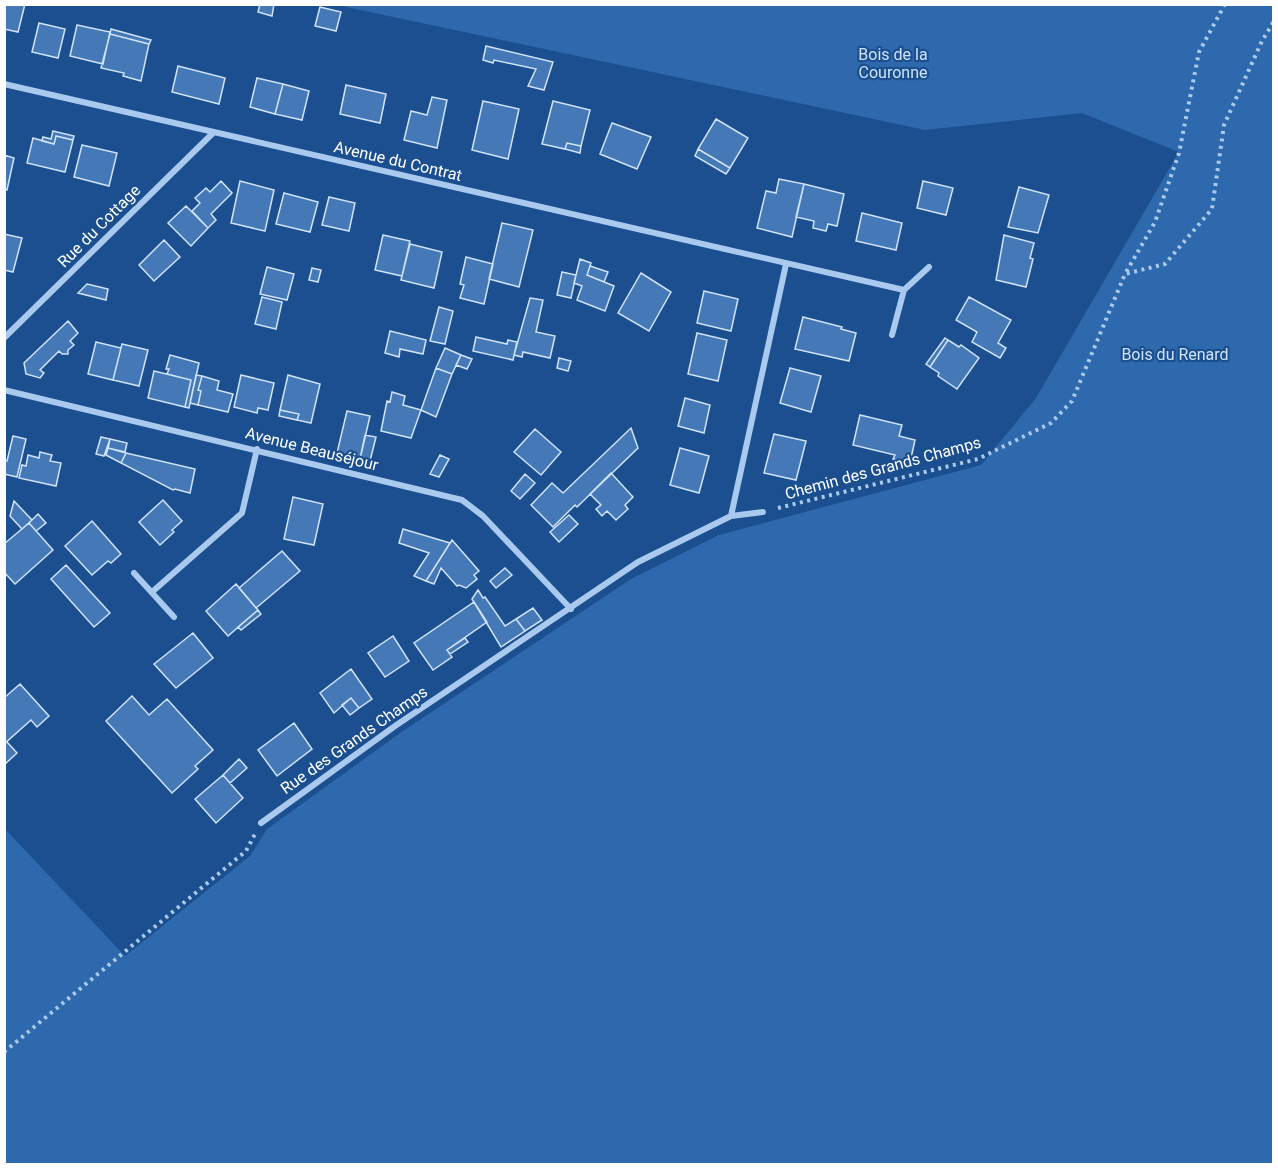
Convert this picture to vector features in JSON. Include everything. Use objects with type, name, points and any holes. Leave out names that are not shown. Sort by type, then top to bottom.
[{"type":"street","name":"Avenue du Contrat","points":[[4,84],[904,290]]},
{"type":"street","name":"Rue du Cottage","points":[[4,338],[213,133]]},
{"type":"street","points":[[731,516],[786,264]]},
{"type":"street","points":[[892,336],[904,290],[929,267]]},
{"type":"street","name":"Avenue Beauséjour","points":[[4,390],[462,500],[483,516],[571,609]]},
{"type":"street","points":[[152,592],[242,513],[257,449]]},
{"type":"street","name":"Rue des Grands Champs","points":[[261,823],[395,726],[638,562],[731,516],[763,512]]},
{"type":"street","points":[[134,573],[174,617]]},
{"type":"path","name":"Chemin des Grands Champs","points":[[763,512],[978,459],[1051,423],[1072,401],[1125,274],[1155,222],[1179,153],[1199,52],[1226,4]]},
{"type":"path","points":[[1125,274],[1166,264],[1212,209],[1224,125],[1262,41],[1274,21]]},
{"type":"path","points":[[4,1052],[246,851],[261,823]]},
{"type":"green space","points":[[337,5],[1273,5],[1273,1164],[5,1164],[5,829],[125,956],[250,856],[267,829],[400,733],[631,579],[719,535],[981,465],[1036,398],[1179,152],[1082,113],[925,130]]},
{"type":"building","points":[[4,4],[25,4],[18,32],[4,29]]},
{"type":"building","points":[[260,4],[274,4],[272,16],[258,12]]},
{"type":"building","points":[[320,7],[341,12],[336,31],[315,26]]},
{"type":"building","points":[[39,23],[65,29],[58,58],[32,52]]},
{"type":"building","points":[[77,25],[110,32],[103,64],[70,56]]},
{"type":"building","points":[[111,29],[151,40],[149,44],[110,34]]},
{"type":"building","points":[[110,34],[149,44],[141,81],[123,76],[124,73],[101,68]]},
{"type":"building","points":[[486,46],[553,62],[544,90],[528,86],[536,69],[494,60],[493,63],[483,60]]},
{"type":"building","points":[[178,66],[225,78],[219,104],[172,92]]},
{"type":"building","points":[[257,78],[283,84],[275,114],[250,107]]},
{"type":"building","points":[[283,84],[309,91],[302,120],[275,114]]},
{"type":"building","points":[[346,85],[386,94],[380,123],[340,114]]},
{"type":"building","points":[[432,97],[447,100],[437,148],[404,140],[411,111],[427,115]]},
{"type":"building","points":[[483,101],[519,109],[508,159],[472,150]]},
{"type":"building","points":[[553,101],[590,110],[581,146],[567,143],[565,149],[542,144]]},
{"type":"building","points":[[716,119],[748,138],[730,168],[698,149]]},
{"type":"building","points":[[612,123],[651,137],[637,169],[600,154]]},
{"type":"building","points":[[53,131],[74,136],[73,140],[56,136],[54,144],[42,141],[43,137],[51,139]]},
{"type":"building","points":[[56,136],[73,140],[65,172],[27,163],[33,138],[54,144]]},
{"type":"building","points":[[567,143],[581,146],[580,153],[565,149]]},
{"type":"building","points":[[82,145],[117,153],[109,186],[74,177]]},
{"type":"building","points":[[698,149],[730,168],[726,174],[695,156]]},
{"type":"building","points":[[4,155],[14,158],[7,190],[4,189]]},
{"type":"building","points":[[779,179],[804,184],[792,237],[757,228],[766,191],[776,193]]},
{"type":"building","points":[[221,181],[232,193],[211,214],[216,220],[208,228],[192,211],[200,203],[195,198],[206,188],[210,192]]},
{"type":"building","points":[[240,181],[274,190],[265,231],[231,223]]},
{"type":"building","points":[[923,181],[953,188],[946,215],[917,208]]},
{"type":"building","points":[[804,184],[844,194],[837,226],[828,224],[826,231],[813,228],[814,221],[796,217]]},
{"type":"building","points":[[1019,187],[1049,195],[1038,233],[1008,227]]},
{"type":"building","points":[[284,193],[318,202],[310,232],[276,224]]},
{"type":"building","points":[[329,197],[355,203],[349,231],[322,225]]},
{"type":"building","points":[[186,206],[208,228],[191,246],[168,223]]},
{"type":"building","points":[[862,213],[902,223],[896,250],[856,241]]},
{"type":"building","points":[[502,223],[533,230],[519,287],[489,279]]},
{"type":"building","points":[[4,234],[22,238],[13,272],[4,270]]},
{"type":"building","points":[[383,235],[410,241],[402,276],[375,270]]},
{"type":"building","points":[[1004,235],[1034,243],[1030,258],[1033,259],[1026,287],[996,280]]},
{"type":"building","points":[[164,240],[180,257],[154,281],[139,265]]},
{"type":"building","points":[[410,244],[442,252],[434,288],[401,280]]},
{"type":"building","points":[[466,257],[493,264],[484,304],[460,298],[464,285],[460,284]]},
{"type":"building","points":[[580,259],[591,263],[587,275],[614,286],[605,311],[577,300],[582,286],[574,283]]},
{"type":"building","points":[[590,266],[608,272],[604,282],[587,275]]},
{"type":"building","points":[[267,267],[294,274],[287,300],[260,294]]},
{"type":"building","points":[[312,268],[321,270],[318,282],[309,280]]},
{"type":"building","points":[[562,272],[576,275],[571,298],[557,295]]},
{"type":"building","points":[[641,273],[671,292],[649,331],[618,313]]},
{"type":"building","points":[[87,284],[108,289],[106,300],[78,293]]},
{"type":"building","points":[[704,291],[738,299],[731,331],[697,323]]},
{"type":"building","points":[[262,297],[282,302],[276,329],[255,324]]},
{"type":"building","points":[[969,297],[1011,320],[998,343],[1006,348],[1000,358],[972,342],[977,332],[956,320]]},
{"type":"building","points":[[530,298],[543,300],[536,332],[555,336],[550,358],[523,352],[522,357],[514,355]]},
{"type":"building","points":[[439,307],[453,311],[445,344],[430,341]]},
{"type":"building","points":[[803,317],[856,333],[849,361],[795,349]]},
{"type":"building","points":[[68,321],[78,333],[70,341],[74,345],[68,350],[68,354],[62,354],[59,351],[40,370],[44,373],[40,378],[26,374],[24,363]]},
{"type":"building","points":[[390,331],[426,340],[423,354],[400,349],[399,357],[385,353]]},
{"type":"building","points":[[697,333],[727,340],[718,381],[688,374]]},
{"type":"building","points":[[476,337],[507,344],[508,340],[517,342],[513,360],[473,351]]},
{"type":"building","points":[[945,338],[948,340],[930,367],[926,364]]},
{"type":"building","points":[[948,340],[959,347],[961,345],[979,358],[957,389],[938,376],[939,373],[930,367]]},
{"type":"building","points":[[96,342],[121,348],[113,380],[88,374]]},
{"type":"building","points":[[122,344],[148,350],[139,386],[113,380]]},
{"type":"building","points":[[445,348],[461,355],[452,374],[436,368]]},
{"type":"building","points":[[170,355],[199,363],[189,408],[185,407],[191,380],[167,374]]},
{"type":"building","points":[[461,355],[472,359],[467,369],[456,365]]},
{"type":"building","points":[[559,358],[571,361],[568,371],[557,368]]},
{"type":"building","points":[[436,368],[452,374],[436,417],[421,410]]},
{"type":"building","points":[[790,368],[821,376],[811,412],[780,403]]},
{"type":"building","points":[[154,371],[191,380],[185,407],[148,398]]},
{"type":"building","points":[[196,375],[202,376],[198,390],[201,391],[198,405],[190,403]]},
{"type":"building","points":[[241,375],[274,383],[268,410],[258,408],[257,413],[234,407]]},
{"type":"building","points":[[288,375],[320,384],[311,423],[297,420],[299,414],[280,410]]},
{"type":"building","points":[[202,376],[219,381],[217,390],[233,394],[228,412],[198,405],[201,391],[198,390]]},
{"type":"building","points":[[392,392],[405,396],[403,405],[421,410],[411,438],[381,431],[387,401],[390,402]]},
{"type":"building","points":[[685,398],[710,405],[704,433],[678,426]]},
{"type":"building","points":[[280,410],[299,414],[297,420],[279,416]]},
{"type":"building","points":[[347,411],[370,416],[360,459],[337,453]]},
{"type":"building","points":[[860,415],[902,425],[899,436],[915,440],[910,463],[893,459],[895,455],[853,445]]},
{"type":"building","points":[[631,428],[638,448],[553,527],[531,505],[552,483],[563,493]]},
{"type":"building","points":[[535,429],[561,452],[541,475],[514,452]]},
{"type":"building","points":[[774,434],[806,441],[796,480],[764,473]]},
{"type":"building","points":[[365,435],[376,437],[370,461],[360,459]]},
{"type":"building","points":[[13,436],[26,439],[17,477],[4,474],[4,460],[7,461]]},
{"type":"building","points":[[101,437],[110,439],[104,456],[96,454]]},
{"type":"building","points":[[110,439],[127,443],[125,452],[108,448]]},
{"type":"building","points":[[108,448],[126,453],[121,463],[106,455]]},
{"type":"building","points":[[680,448],[709,456],[699,493],[670,485]]},
{"type":"building","points":[[40,452],[52,455],[50,461],[61,463],[56,486],[19,478],[22,465],[26,466],[28,455],[39,458]]},
{"type":"building","points":[[126,453],[195,469],[190,493],[173,490],[121,463]]},
{"type":"building","points":[[440,455],[449,459],[439,477],[430,474]]},
{"type":"building","points":[[611,473],[633,497],[625,505],[628,509],[616,520],[607,511],[602,516],[596,509],[601,505],[590,494]]},
{"type":"building","points":[[525,474],[535,483],[520,499],[511,491]]},
{"type":"building","points":[[293,497],[323,504],[314,545],[284,539]]},
{"type":"building","points":[[163,500],[182,521],[160,545],[139,522]]},
{"type":"building","points":[[14,501],[32,520],[22,529],[10,516]]},
{"type":"building","points":[[38,514],[46,523],[36,531],[29,523]]},
{"type":"building","points":[[569,515],[578,524],[559,542],[550,532]]},
{"type":"building","points":[[92,521],[121,554],[111,563],[108,561],[92,575],[65,546]]},
{"type":"building","points":[[29,523],[53,550],[15,584],[4,572],[4,544]]},
{"type":"building","points":[[403,529],[450,543],[426,581],[414,576],[429,553],[399,543]]},
{"type":"building","points":[[452,540],[479,571],[474,575],[477,579],[466,588],[457,586],[441,568],[434,584],[426,581]]},
{"type":"building","points":[[282,551],[300,571],[256,608],[239,588]]},
{"type":"building","points":[[66,565],[110,613],[94,627],[51,579]]},
{"type":"building","points":[[505,568],[512,575],[496,588],[490,581]]},
{"type":"building","points":[[236,584],[258,610],[228,636],[206,611]]},
{"type":"building","points":[[478,590],[505,626],[516,619],[525,631],[501,647],[472,599]]},
{"type":"building","points":[[474,602],[487,622],[447,650],[452,657],[433,670],[414,643]]},
{"type":"building","points":[[533,608],[542,620],[525,631],[516,619]]},
{"type":"building","points":[[258,610],[261,614],[241,630],[238,627]]},
{"type":"building","points":[[193,633],[213,658],[176,688],[154,664]]},
{"type":"building","points":[[393,636],[409,661],[385,677],[368,653]]},
{"type":"building","points":[[465,638],[468,642],[450,654],[447,650]]},
{"type":"building","points":[[351,669],[372,699],[359,708],[351,698],[334,713],[320,693]]},
{"type":"building","points":[[20,684],[49,716],[37,727],[31,720],[4,744],[4,698]]},
{"type":"building","points":[[132,696],[149,715],[167,699],[213,750],[195,766],[198,769],[172,793],[106,721]]},
{"type":"building","points":[[351,698],[359,708],[350,715],[342,705]]},
{"type":"building","points":[[294,723],[312,749],[277,776],[258,750]]},
{"type":"building","points":[[7,742],[17,753],[5,764],[4,744]]},
{"type":"building","points":[[239,759],[247,768],[230,783],[223,775]]},
{"type":"building","points":[[223,775],[243,798],[216,823],[195,799]]},
{"type":"park label","name":"Bois de la Couronne","points":[[893,63]]},
{"type":"park label","name":"Bois du Renard","points":[[1175,354]]}]
